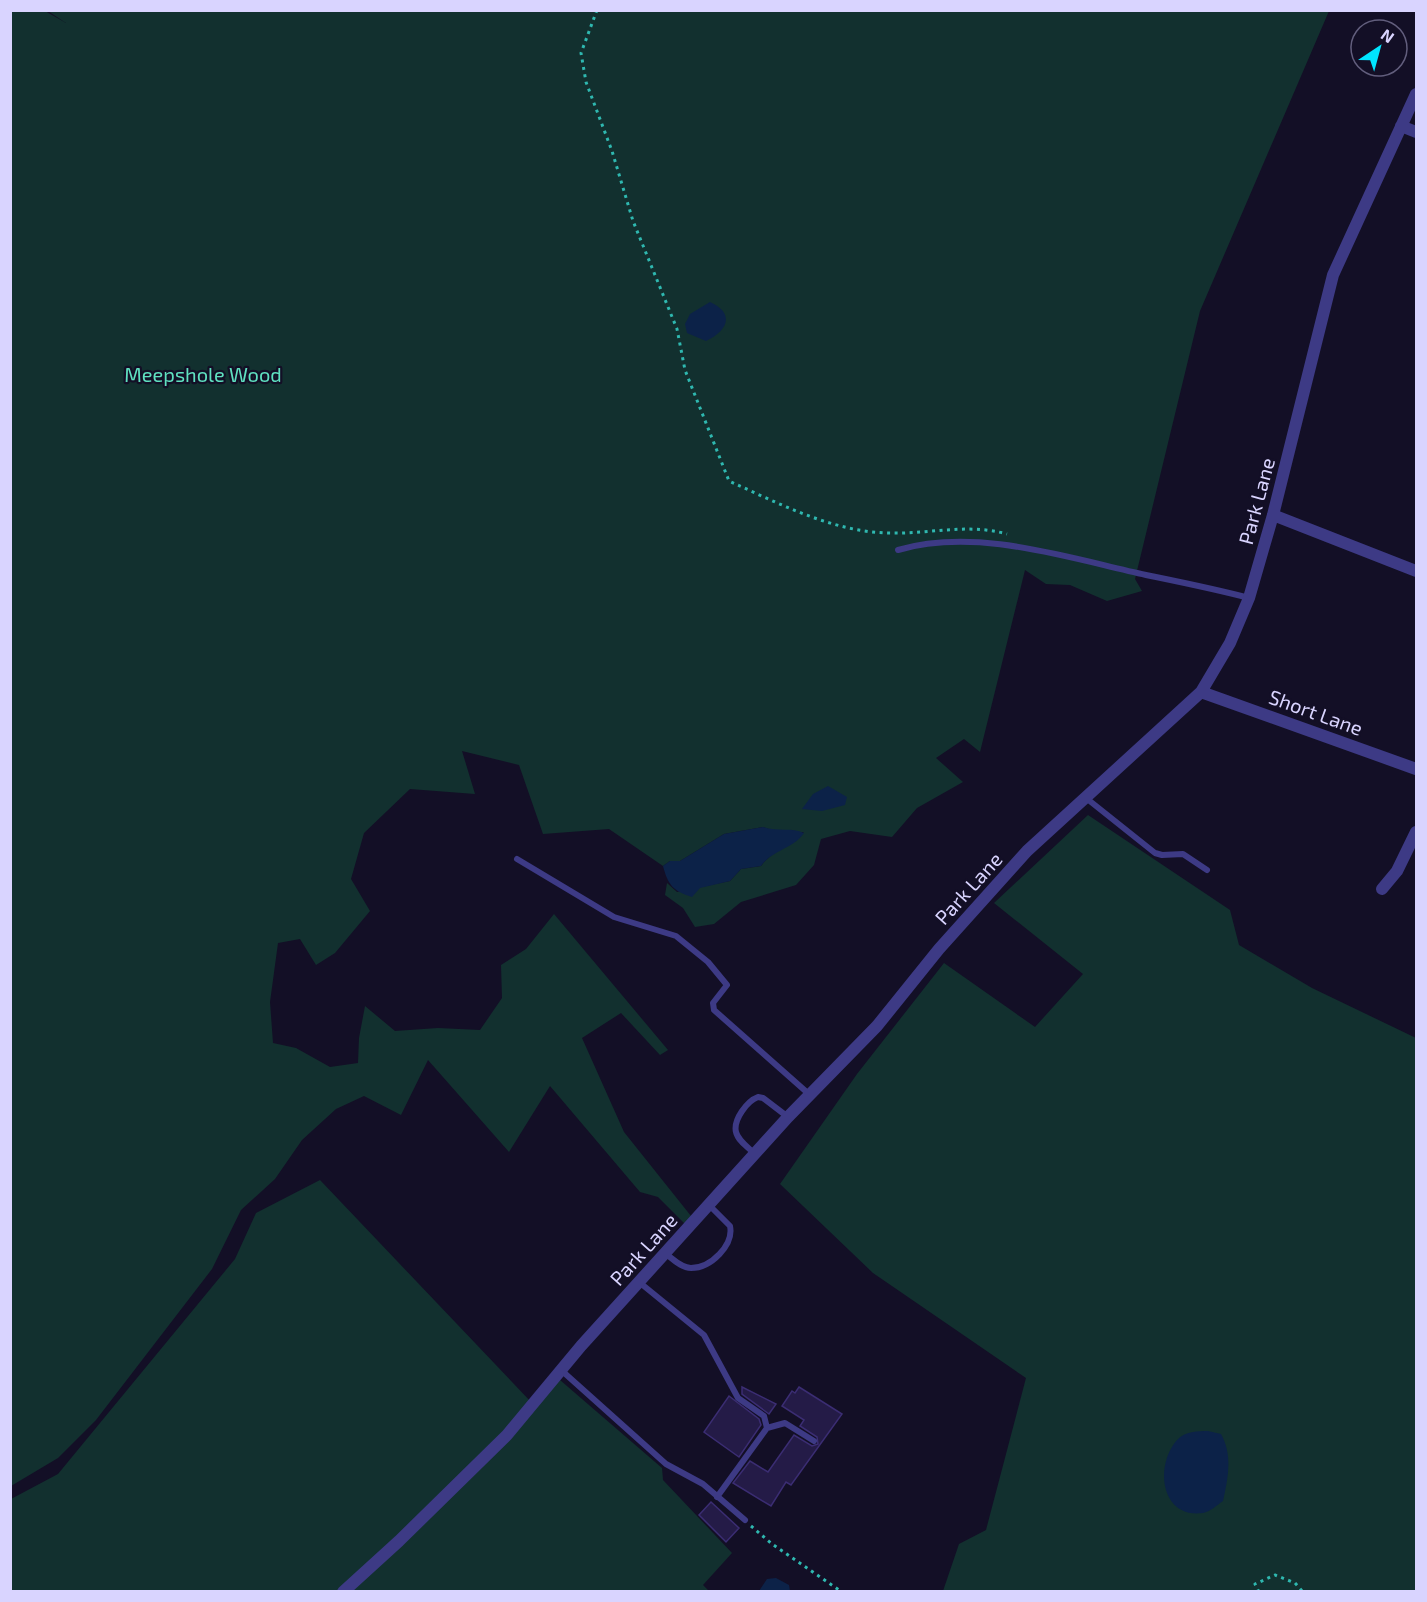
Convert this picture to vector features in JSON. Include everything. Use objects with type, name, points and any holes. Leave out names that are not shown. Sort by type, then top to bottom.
[{"type":"street","name":"Park Lane","points":[[343,1592],[399,1541],[507,1435],[561,1370],[788,1117],[877,1026],[987,894],[1027,851],[1202,692],[1230,643],[1249,598],[1274,515],[1334,275],[1416,94]]},
{"type":"street","points":[[1401,126],[1416,132]]},
{"type":"street","points":[[1274,515],[1416,571]]},
{"type":"street","name":"Short Lane","points":[[1202,692],[1416,769]]},
{"type":"street","points":[[1382,890],[1397,871],[1416,832]]},
{"type":"lane","points":[[898,550],[941,541],[1009,547],[1114,566],[1249,598]]},
{"type":"lane","points":[[1086,798],[1155,853],[1183,854],[1207,870]]},
{"type":"lane","points":[[517,859],[614,917],[660,930],[688,943],[727,985],[713,1003],[714,1010],[810,1096]]},
{"type":"lane","points":[[755,1154],[739,1138],[736,1130],[738,1120],[749,1103],[758,1097],[763,1098],[788,1117]]},
{"type":"lane","points":[[666,1254],[682,1266],[693,1269],[711,1260],[723,1250],[730,1236],[730,1226],[709,1205]]},
{"type":"lane","points":[[639,1282],[704,1335],[738,1398],[764,1416],[767,1428]]},
{"type":"lane","points":[[561,1370],[666,1464],[703,1484],[745,1520]]},
{"type":"lane","points":[[717,1497],[767,1428],[785,1423],[814,1441]]},
{"type":"path","points":[[597,10],[581,54],[586,82],[612,151],[633,221],[677,329],[685,370],[729,481],[789,508],[857,531],[892,534],[961,528],[990,530],[1010,535]]},
{"type":"path","points":[[745,1520],[772,1544],[842,1592]]},
{"type":"path","points":[[1259,1592],[1255,1584],[1275,1575],[1295,1583],[1304,1592]]},
{"type":"green space","name":"Meepshole Wood","points":[[11,11],[45,11],[66,23],[48,11],[1329,11],[1200,311],[1135,579],[1142,591],[1107,601],[1070,585],[1046,584],[1025,570],[980,752],[964,739],[936,758],[963,782],[917,808],[892,837],[850,831],[821,839],[814,865],[796,885],[741,902],[714,924],[695,927],[683,908],[665,895],[667,883],[677,892],[730,881],[741,869],[761,866],[804,832],[777,832],[763,827],[724,834],[680,861],[670,861],[663,866],[609,829],[543,834],[519,765],[462,751],[475,794],[410,789],[364,833],[351,879],[370,911],[335,953],[316,965],[300,939],[278,943],[270,1002],[273,1043],[296,1048],[330,1067],[358,1063],[359,1038],[365,1006],[395,1031],[438,1028],[480,1030],[502,998],[501,965],[526,949],[554,914],[668,1050],[660,1055],[621,1013],[582,1038],[624,1132],[695,1221],[689,1228],[658,1197],[640,1192],[550,1086],[509,1152],[428,1060],[401,1115],[364,1096],[336,1109],[302,1140],[275,1179],[241,1210],[212,1269],[96,1420],[58,1458],[11,1486]]},
{"type":"green space","points":[[1088,815],[1230,910],[1239,945],[1312,988],[1416,1038],[1416,1591],[943,1591],[959,1544],[986,1530],[1026,1378],[873,1273],[780,1184],[857,1074],[944,963],[1035,1027],[1083,974],[994,903]]},
{"type":"green space","points":[[320,1180],[532,1403],[560,1380],[662,1468],[663,1480],[732,1553],[703,1585],[709,1591],[11,1592],[11,1499],[58,1474],[235,1259],[256,1213]]},
{"type":"water","points":[[710,302],[723,312],[726,322],[719,332],[706,341],[687,333],[685,324],[690,314]]},
{"type":"water","points":[[828,786],[847,797],[845,805],[822,811],[802,809],[813,794]]},
{"type":"water","points":[[763,827],[804,833],[794,843],[771,856],[761,866],[741,869],[730,881],[700,888],[692,897],[676,890],[669,883],[663,866],[670,861],[680,861],[724,834]]},
{"type":"water","points":[[1208,1431],[1221,1434],[1227,1451],[1228,1475],[1223,1501],[1206,1512],[1189,1513],[1178,1508],[1170,1499],[1164,1476],[1165,1463],[1180,1437],[1192,1432]]},
{"type":"water","points":[[776,1578],[789,1585],[790,1591],[759,1591],[767,1579]]},
{"type":"building","points":[[742,1387],[776,1404],[769,1414],[742,1394]]},
{"type":"building","points":[[799,1387],[842,1414],[791,1485],[786,1482],[771,1506],[733,1483],[750,1461],[768,1472],[794,1435],[812,1446],[818,1444],[817,1437],[800,1426],[804,1420],[782,1406],[792,1391],[795,1393]]},
{"type":"building","points":[[729,1396],[759,1419],[761,1425],[739,1457],[704,1432]]},
{"type":"building","points":[[711,1502],[739,1528],[726,1542],[699,1515]]}]
